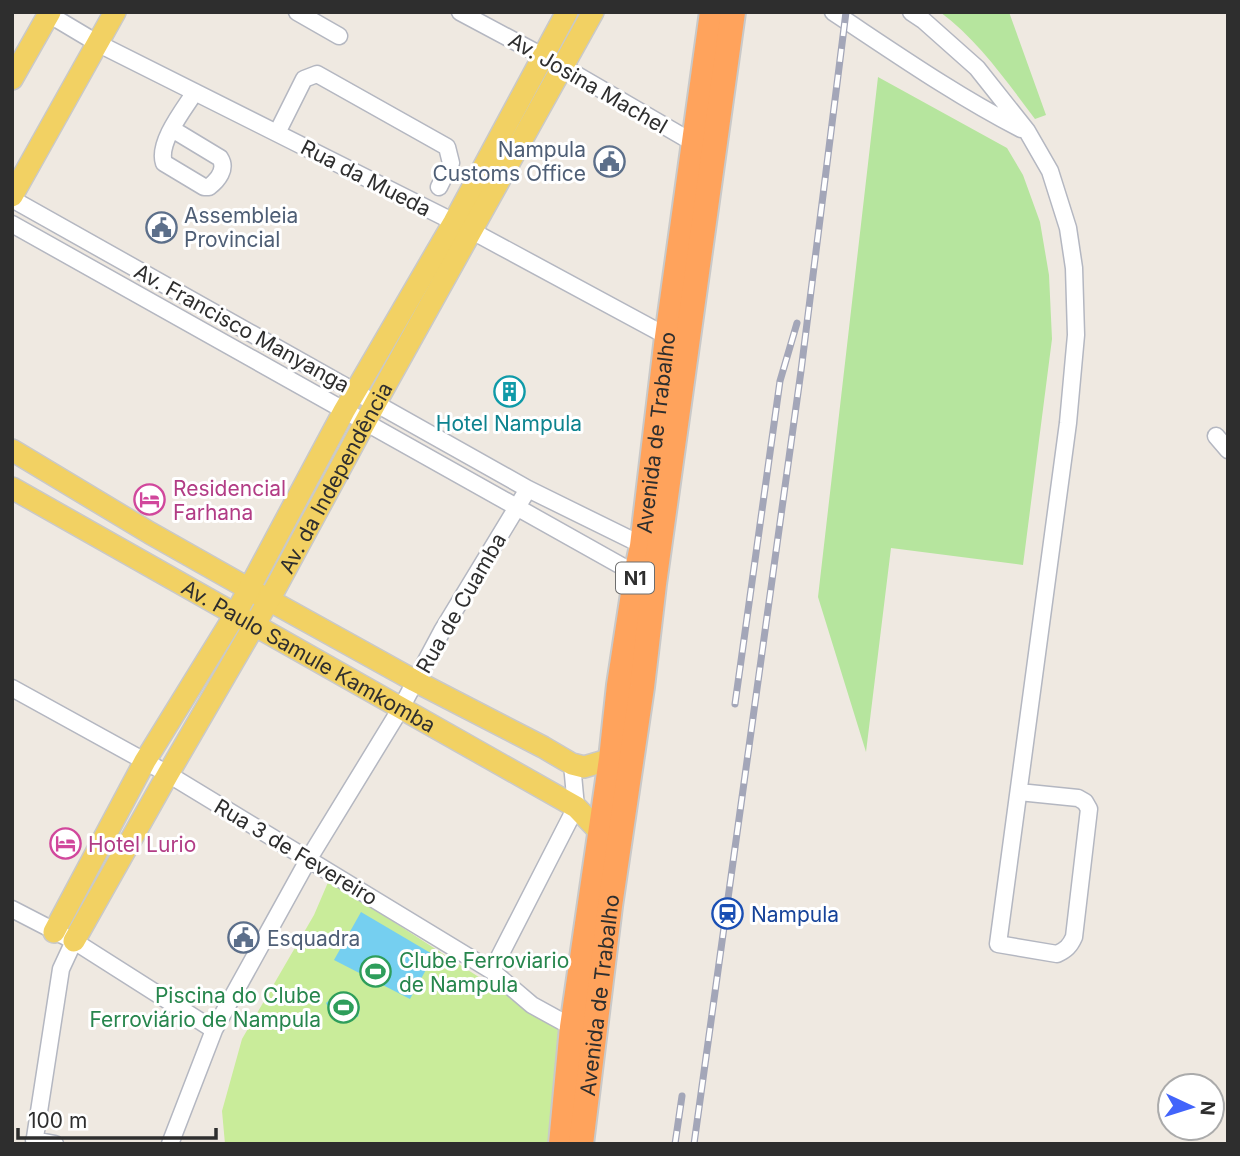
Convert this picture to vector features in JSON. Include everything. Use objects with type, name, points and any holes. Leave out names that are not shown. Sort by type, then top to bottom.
[{"type":"highway","name":"Avenida de Trabalho","points":[[561,1144],[572,1027],[610,906],[631,686],[677,342],[693,143],[712,12]]},
{"type":"highway","name":"Avenida de Trabalho","points":[[677,342],[714,155],[733,12]]},
{"type":"highway","name":"Avenida de Trabalho","points":[[581,1144],[600,832],[611,760],[631,686]]},
{"type":"main road","points":[[12,197],[115,12]]},
{"type":"main road","name":"Av. da Independência","points":[[74,941],[269,600],[370,413],[463,227],[543,56],[567,12]]},
{"type":"main road","name":"Av. da Independência","points":[[54,932],[145,761],[250,589],[355,392],[463,227],[563,67],[593,12]]},
{"type":"main road","points":[[12,79],[48,13]]},
{"type":"main road","name":"Av. Paulo Samule Kamkomba","points":[[12,450],[150,533],[269,600],[572,764]]},
{"type":"main road","name":"Av. Paulo Samule Kamkomba","points":[[12,488],[576,807],[600,832]]},
{"type":"main road","points":[[572,764],[584,767],[611,760]]},
{"type":"street","points":[[297,12],[339,36]]},
{"type":"street","name":"Av. Josina Machel","points":[[460,12],[563,67],[714,155]]},
{"type":"street","points":[[833,12],[924,74],[979,107],[1027,131]]},
{"type":"street","points":[[911,12],[977,68],[1027,131],[1050,171],[1068,228],[1074,268],[1076,335],[1068,423],[998,944],[1057,954],[1065,951],[1074,937],[1089,809],[1085,802],[1078,798],[1019,792]]},
{"type":"street","name":"Rua da Mueda","points":[[48,13],[97,43],[463,227],[677,342]]},
{"type":"street","points":[[277,133],[304,79],[317,74],[447,147],[451,163],[439,187]]},
{"type":"street","points":[[172,129],[195,92]]},
{"type":"street","name":"Av. Francisco Manyanga","points":[[12,197],[355,392],[370,413],[517,508],[645,579]]},
{"type":"street","name":"Av. Francisco Manyanga","points":[[12,225],[344,411],[370,413],[651,550]]},
{"type":"street","points":[[1216,436],[1228,450]]},
{"type":"street","name":"Rua de Cuamba","points":[[170,1144],[214,1030],[308,860],[401,708],[442,631],[528,489]]},
{"type":"street","name":"Rua 3 de Fevereiro","points":[[12,688],[168,774],[492,971],[532,1005],[572,1027]]},
{"type":"street","points":[[492,971],[576,807],[572,764]]},
{"type":"street","points":[[12,909],[74,941],[214,1030]]},
{"type":"street","points":[[54,932],[61,969]]},
{"type":"street","points":[[55,1144],[34,1142],[61,969],[74,941]]},
{"type":"green space","points":[[940,12],[1009,12],[1046,115],[1035,119],[979,48]]},
{"type":"green space","points":[[878,77],[1007,148],[1023,175],[1040,222],[1049,275],[1052,339],[1023,565],[891,548],[866,752],[818,597]]},
{"type":"green space","name":"Clube Ferroviario de Nampula","points":[[329,880],[559,1029],[548,1144],[225,1144],[222,1111],[242,1039],[314,915]]},
{"type":"water","points":[[361,912],[434,955],[410,999],[334,960]]},
{"type":"water","name":"Piscina do Clube Ferroviário de Nampula","points":[[333,997],[360,1006],[358,1017],[341,1009],[329,1009],[326,1003]]},
{"type":"railway","points":[[694,1144],[801,371],[846,12]]},
{"type":"railway","points":[[735,704],[780,381],[797,323]]},
{"type":"railway","points":[[675,1144],[682,1096]]},
{"type":"place","name":"Nampula Customs Office","points":[[609,161]]},
{"type":"place","name":"Assembleia Provincial","points":[[161,227]]},
{"type":"place","name":"Hotel Nampula","points":[[509,391]]},
{"type":"place","name":"Residencial Farhana","points":[[150,500]]},
{"type":"place","name":"Hotel Lurio","points":[[65,844]]},
{"type":"place","name":"Nampula","points":[[728,914]]},
{"type":"place","name":"Esquadra","points":[[244,938]]},
{"type":"place","name":"Clube Ferroviario de Nampula","points":[[376,972]]},
{"type":"place","name":"Piscina do Clube Ferroviário de Nampula","points":[[344,1007]]}]
